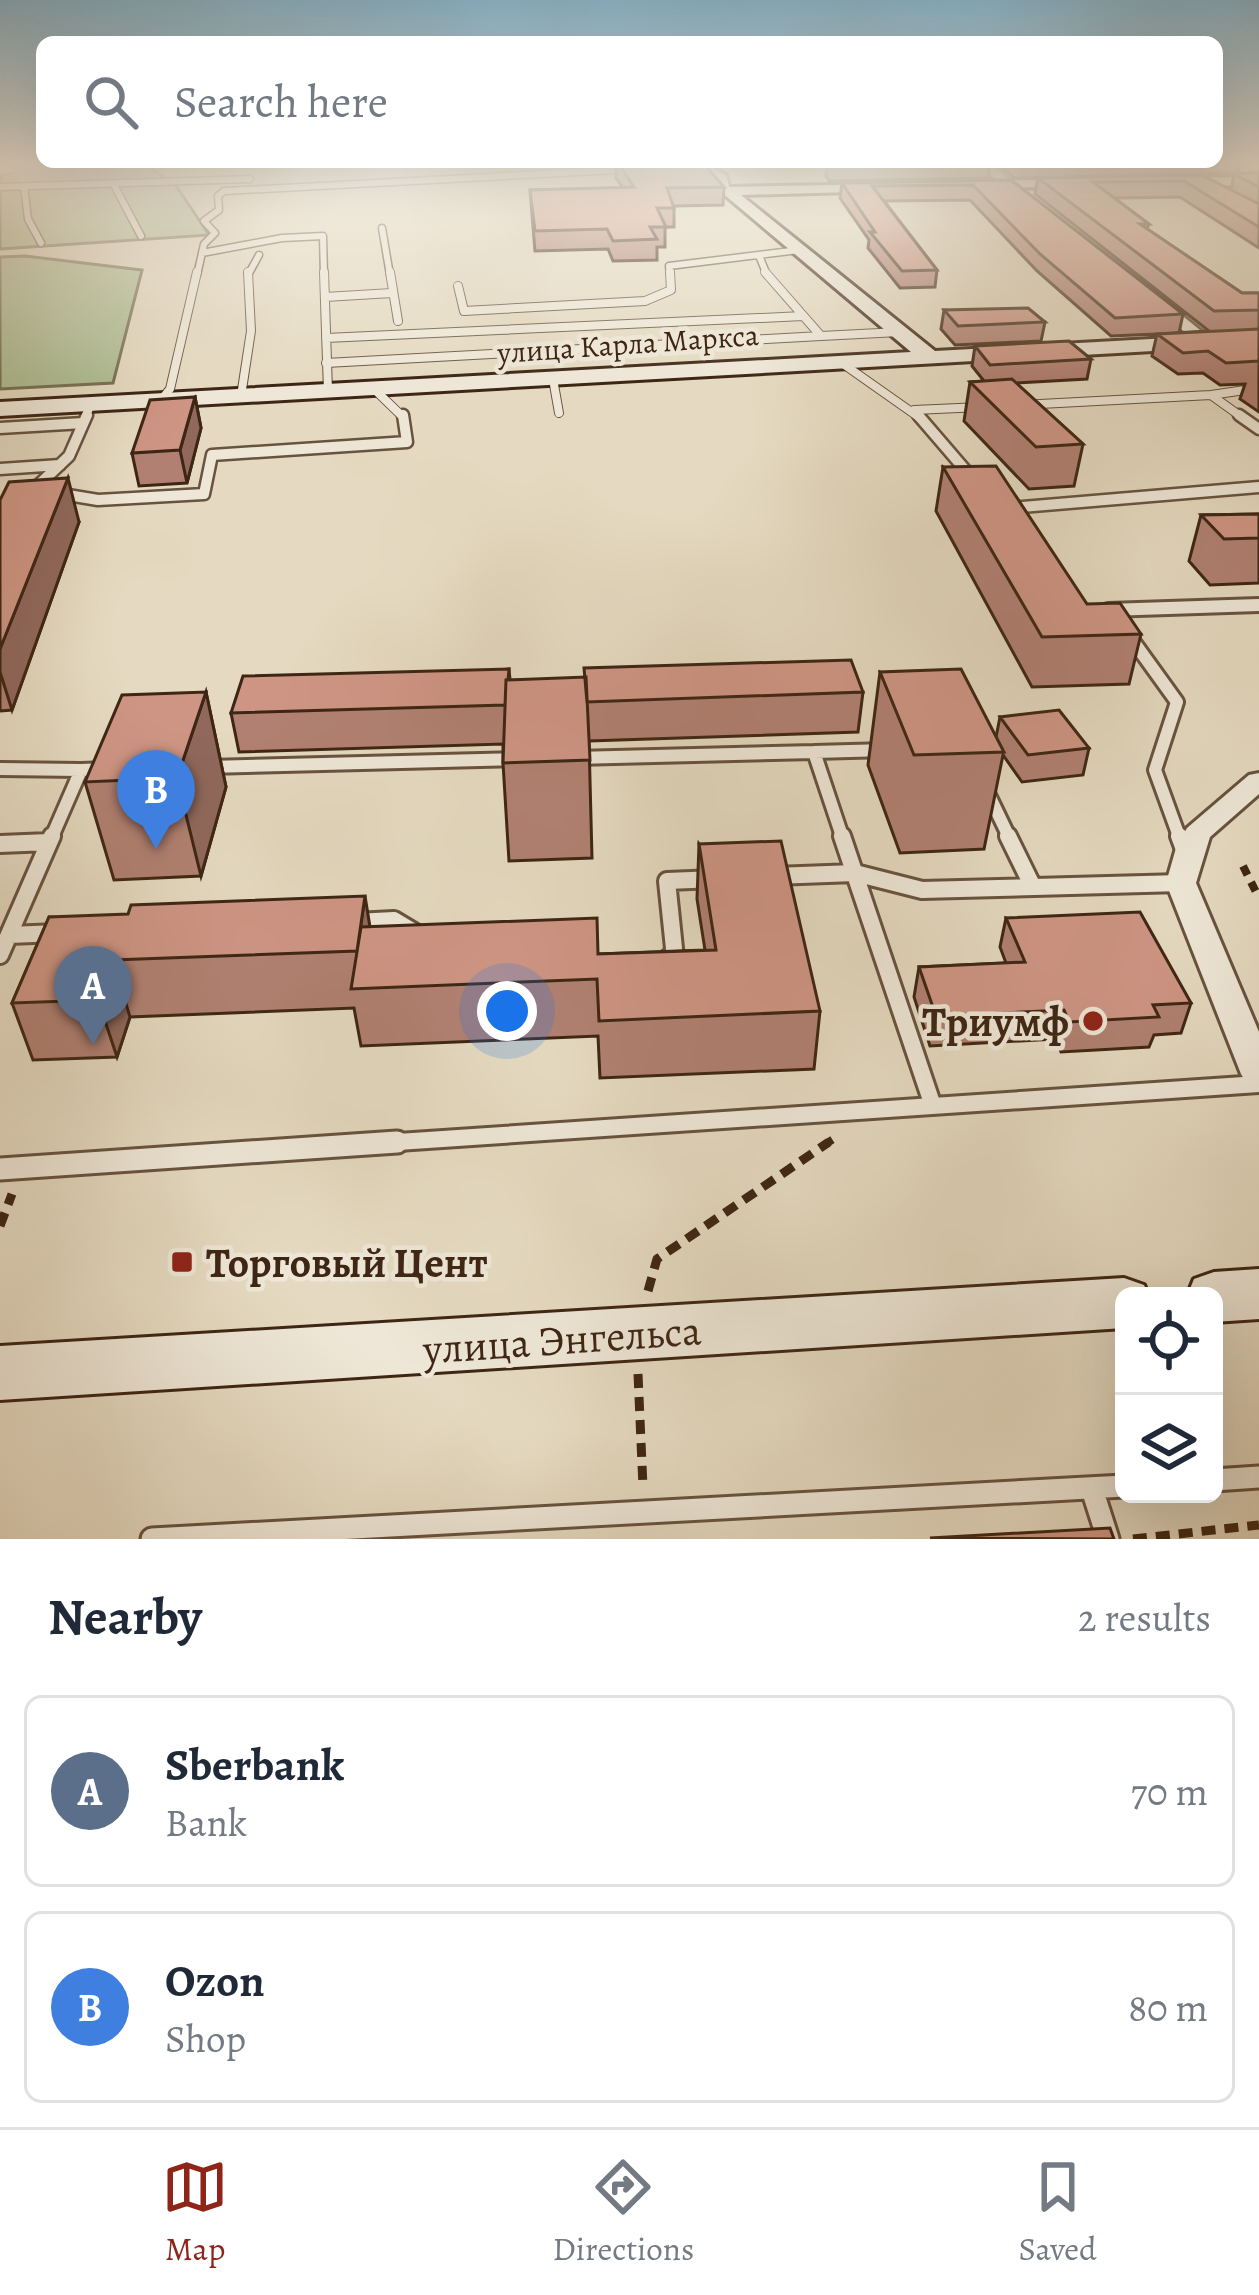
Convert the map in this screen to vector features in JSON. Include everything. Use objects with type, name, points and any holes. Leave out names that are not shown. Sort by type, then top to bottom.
[{"type":"main road","points":[[783,235],[933,360]]},
{"type":"main road","name":"улица Карла Маркса","points":[[0,409],[87,414],[161,400],[1259,339]]},
{"type":"main road","points":[[1223,1296],[1259,1294]]},
{"type":"main road","name":"улица Энгельса","points":[[0,1373],[1115,1304]]},
{"type":"street","points":[[1134,284],[1206,341]]},
{"type":"street","points":[[1259,781],[1198,829],[1183,868],[1259,1074]]},
{"type":"lane","points":[[37,235],[41,243]]},
{"type":"lane","points":[[161,400],[170,389],[202,254],[214,235]]},
{"type":"lane","points":[[383,235],[398,321]]},
{"type":"lane","points":[[202,254],[282,238],[323,236],[328,391]]},
{"type":"lane","points":[[800,250],[760,252],[761,268],[821,336]]},
{"type":"lane","points":[[241,396],[251,331],[248,271],[259,255]]},
{"type":"lane","points":[[458,286],[464,311],[645,301],[671,290],[669,266],[760,258]]},
{"type":"lane","points":[[325,297],[392,293]]},
{"type":"lane","points":[[326,338],[802,316]]},
{"type":"lane","points":[[326,363],[899,332]]},
{"type":"lane","points":[[839,361],[914,410],[986,495]]},
{"type":"lane","points":[[553,379],[559,413]]},
{"type":"lane","points":[[34,490],[98,500],[205,494],[212,454],[406,442],[403,413],[374,388]]},
{"type":"lane","points":[[1025,420],[1009,406],[1259,388]]},
{"type":"lane","points":[[1211,395],[1259,429]]},
{"type":"lane","points":[[914,410],[986,407]]},
{"type":"lane","points":[[19,503],[60,466],[87,414]]},
{"type":"lane","points":[[0,428],[87,414]]},
{"type":"lane","points":[[0,470],[60,466]]},
{"type":"lane","points":[[1022,524],[1009,506],[1259,487]]},
{"type":"lane","points":[[1089,610],[1259,605]]},
{"type":"lane","points":[[761,877],[855,873],[922,890],[1033,887],[1183,868],[1155,770],[1178,702],[1112,610]]},
{"type":"lane","points":[[554,758],[901,750]]},
{"type":"lane","points":[[814,752],[933,1106]]},
{"type":"lane","points":[[199,767],[530,759]]},
{"type":"lane","points":[[976,768],[1033,887]]},
{"type":"lane","points":[[0,770],[128,769]]},
{"type":"lane","points":[[0,955],[81,770]]},
{"type":"lane","points":[[0,844],[50,842]]},
{"type":"lane","points":[[652,958],[675,958],[667,880],[737,878]]},
{"type":"lane","points":[[326,923],[394,920],[430,942]]},
{"type":"lane","points":[[9,935],[77,933]]},
{"type":"lane","points":[[0,1169],[1259,1084]]},
{"type":"lane","points":[[1223,1479],[1259,1477]]},
{"type":"lane","points":[[152,1539],[1115,1487]]},
{"type":"lane","points":[[1092,1489],[1108,1539]]},
{"type":"path","points":[[1243,866],[1259,898]]},
{"type":"path","points":[[0,1226],[14,1190]]},
{"type":"path","points":[[1133,1539],[1259,1525]]},
{"type":"green space","points":[[0,235],[209,235],[0,249]]},
{"type":"green space","points":[[0,257],[142,270],[113,383],[0,389]]},
{"type":"building","points":[[610,235],[655,235],[657,239],[613,241]]},
{"type":"building","points":[[872,235],[910,235],[937,270],[902,271]]},
{"type":"building","points":[[1021,235],[1081,235],[1183,314],[1115,318]]},
{"type":"building","points":[[1113,235],[1156,235],[1242,293],[1259,293],[1259,310],[1214,311]]},
{"type":"building","points":[[1028,308],[1045,322],[958,326],[944,310]]},
{"type":"building","points":[[1259,329],[1259,361],[1226,363],[1208,351],[1183,353],[1157,334]]},
{"type":"building","points":[[1069,341],[1091,359],[990,365],[975,346]]},
{"type":"building","points":[[1012,379],[1083,444],[1036,447],[970,382]]},
{"type":"building","points":[[195,397],[180,450],[132,453],[150,400]]},
{"type":"building","points":[[996,466],[1087,604],[1120,603],[1141,634],[1042,637],[943,467]]},
{"type":"building","points":[[68,478],[0,649],[0,500],[9,482]]},
{"type":"building","points":[[1259,514],[1259,538],[1224,539],[1201,515]]},
{"type":"building","points":[[851,660],[863,692],[587,702],[584,668]]},
{"type":"building","points":[[509,669],[505,705],[231,713],[243,676]]},
{"type":"building","points":[[961,669],[1004,752],[914,755],[880,672]]},
{"type":"building","points":[[586,677],[590,760],[503,763],[506,680]]},
{"type":"building","points":[[206,692],[177,778],[85,782],[122,695]]},
{"type":"building","points":[[1059,710],[1089,748],[1028,755],[1000,717]]},
{"type":"building","points":[[781,841],[820,1011],[599,1021],[597,979],[351,989],[361,927],[597,918],[598,954],[716,950],[699,844]]},
{"type":"building","points":[[365,896],[357,951],[113,960],[98,1000],[12,1003],[49,917],[128,914],[131,905]]},
{"type":"building","points":[[1140,912],[1191,1003],[1153,1005],[1159,1017],[1069,1022],[1064,1010],[936,1016],[919,967],[1025,962],[1006,918]]},
{"type":"building","points":[[1110,1528],[1114,1539],[930,1538]]},
{"type":"place","name":"Ozon","points":[[156,849]]},
{"type":"place","name":"Триумф","points":[[1093,1021]]},
{"type":"place","name":"Sberbank","points":[[93,1045]]},
{"type":"place","name":"Торговый Цент","points":[[182,1262]]}]
